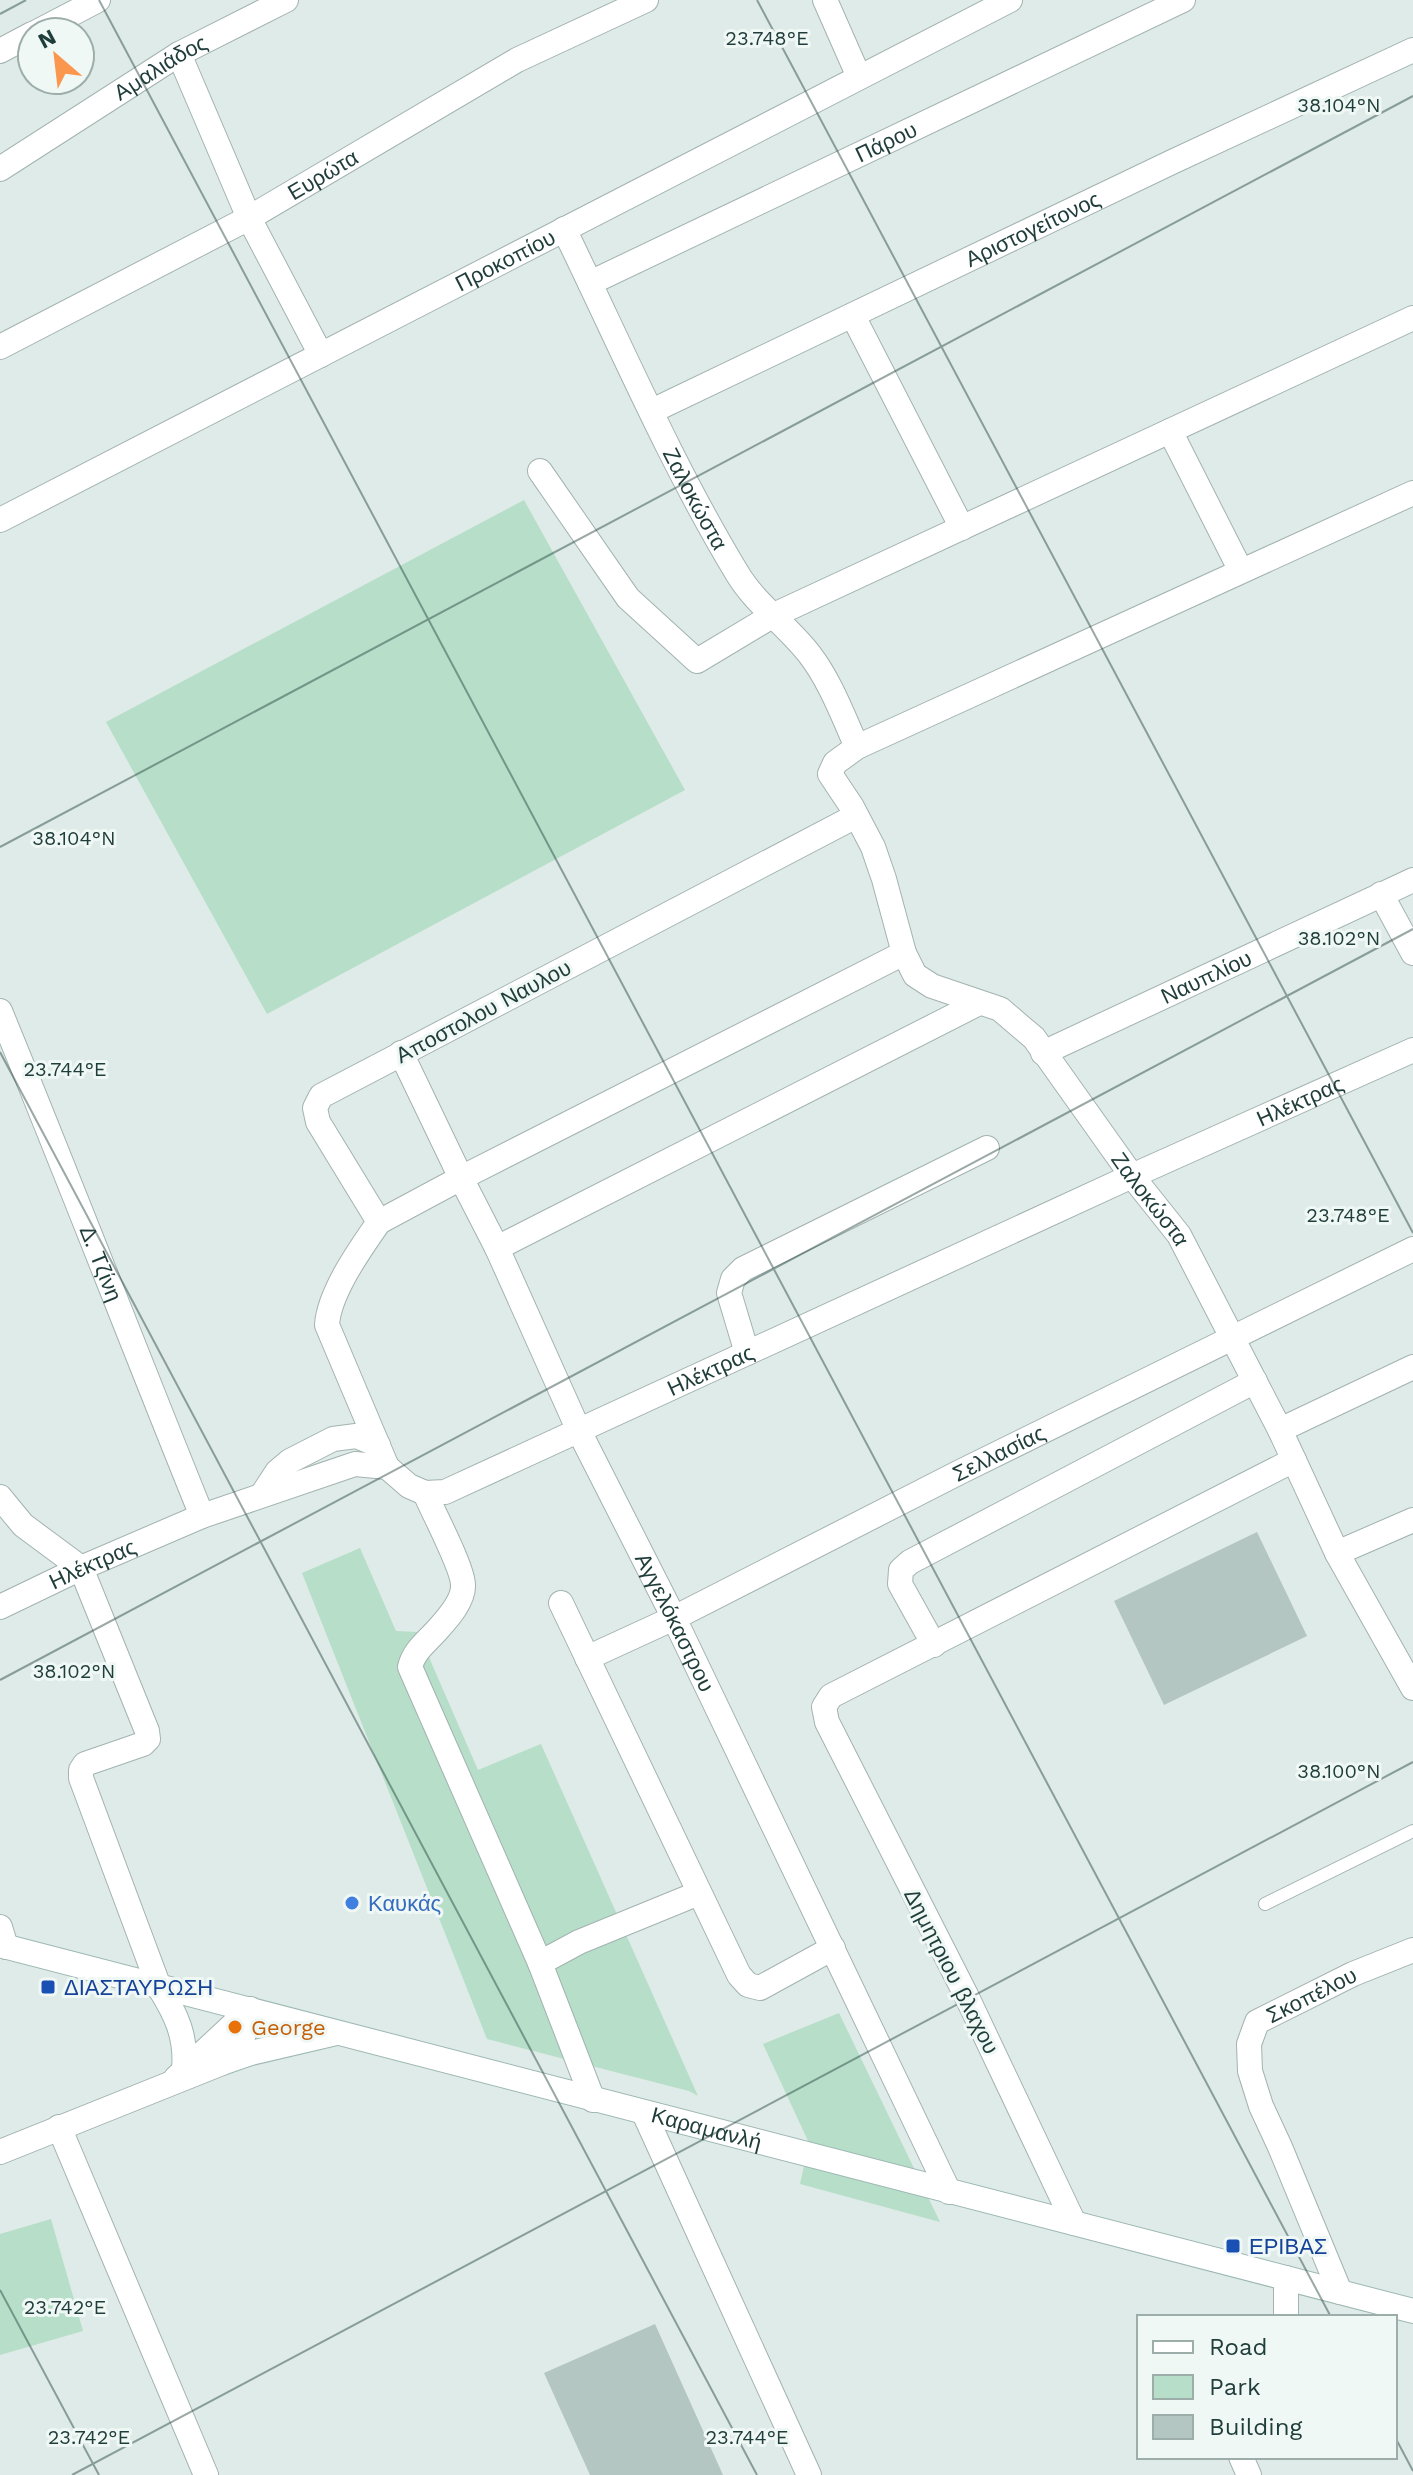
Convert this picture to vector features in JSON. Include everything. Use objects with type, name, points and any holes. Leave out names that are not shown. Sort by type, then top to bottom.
[{"type":"street","points":[[67,16],[98,0]]},
{"type":"street","name":"Αμαλιάδος","points":[[0,169],[179,54],[286,0]]},
{"type":"street","name":"Ευρώτα","points":[[0,347],[249,218],[517,60],[646,0]]},
{"type":"street","points":[[825,0],[859,77]]},
{"type":"street","name":"Προκοπίου","points":[[0,520],[1010,0]]},
{"type":"street","name":"Πάρου","points":[[590,283],[1183,0]]},
{"type":"street","name":"Αριστογείτονος","points":[[652,411],[1413,50]]},
{"type":"street","points":[[179,54],[249,218],[321,355]]},
{"type":"street","name":"Ζαλοκώστα","points":[[564,229],[702,512],[750,593],[810,656],[857,747],[835,763],[830,774],[873,847],[904,953],[915,975],[932,986],[1000,1009],[1034,1038],[1132,1176],[1179,1235],[1280,1430],[1337,1553],[1413,1688]]},
{"type":"street","points":[[853,316],[962,528]]},
{"type":"street","points":[[540,471],[628,598],[697,661],[772,616],[1413,318]]},
{"type":"street","points":[[1170,431],[1241,571]]},
{"type":"street","points":[[857,747],[1413,493]]},
{"type":"street","name":"Αποστολου Ναυλου","points":[[379,1222],[318,1122],[315,1108],[321,1096],[856,816]]},
{"type":"street","name":"Ναυπλίου","points":[[1043,1053],[1413,880]]},
{"type":"street","points":[[1381,894],[1413,953]]},
{"type":"street","points":[[593,2100],[540,1963],[410,1667],[413,1656],[459,1601],[463,1585],[425,1493],[409,1486],[382,1456],[327,1325],[328,1313],[352,1260],[379,1222],[904,953]]},
{"type":"street","points":[[497,1248],[979,1003]]},
{"type":"street","name":"Δ. Τζίνη","points":[[0,1011],[202,1516]]},
{"type":"street","name":"Ηλέκτρας","points":[[425,1493],[445,1492],[1413,1050]]},
{"type":"street","name":"Αγγελόκαστρου","points":[[401,1053],[497,1248],[579,1431],[674,1618],[949,2192]]},
{"type":"street","points":[[747,1353],[729,1293],[733,1279],[743,1269],[987,1148]]},
{"type":"street","name":"Σελλασίας","points":[[587,1658],[674,1618],[1232,1336],[1413,1249]]},
{"type":"street","points":[[1280,1430],[1413,1367]]},
{"type":"street","points":[[1255,1381],[910,1562],[901,1570],[900,1584],[934,1645],[1294,1460]]},
{"type":"street","name":"Ηλέκτρας","points":[[0,1607],[202,1516],[382,1456]]},
{"type":"street","points":[[0,1497],[23,1525],[81,1568],[147,1731],[148,1739],[143,1744],[85,1764],[81,1778],[159,1987],[179,2021],[186,2053],[178,2076]]},
{"type":"street","points":[[1337,1553],[1413,1520]]},
{"type":"street","points":[[561,1603],[739,1975],[748,1985],[760,1988],[833,1948]]},
{"type":"street","name":"Δημητριου βλαχου","points":[[934,1645],[831,1696],[824,1707],[827,1722],[966,1995],[1074,2223]]},
{"type":"street","points":[[540,1963],[579,1942],[699,1893]]},
{"type":"street","name":"Καραμανλή","points":[[2,1940],[159,1987],[1413,2311]]},
{"type":"street","name":"Σκοπέλου","points":[[1340,2292],[1261,2106],[1250,2071],[1249,2044],[1257,2022],[1353,1974],[1413,1950]]},
{"type":"street","points":[[178,2076],[250,2009]]},
{"type":"street","points":[[222,2063],[246,2033],[250,2009]]},
{"type":"street","points":[[0,2152],[178,2076],[251,2053],[340,2032]]},
{"type":"street","points":[[644,2113],[809,2475]]},
{"type":"street","points":[[59,2127],[206,2475]]},
{"type":"street","points":[[1286,2278],[1286,2315]]},
{"type":"lane","points":[[1265,1904],[1413,1831]]},
{"type":"green space","points":[[524,500],[685,790],[267,1014],[106,722]]},
{"type":"green space","points":[[360,1548],[396,1631],[418,1632],[478,1770],[541,1744],[698,2096],[689,2091],[487,2039],[302,1573]]},
{"type":"green space","points":[[839,2013],[940,2222],[800,2184],[809,2143],[763,2044]]},
{"type":"green space","points":[[51,2219],[83,2331],[0,2355],[0,2234]]},
{"type":"building","points":[[1257,1532],[1307,1636],[1164,1705],[1114,1601]]},
{"type":"building","points":[[655,2324],[723,2475],[590,2475],[544,2373]]},
{"type":"place","name":"Καυκάς","points":[[352,1903]]},
{"type":"place","name":"ΔΙΑΣΤΑΥΡΩΣΗ","points":[[48,1987]]},
{"type":"place","name":"George","points":[[235,2027]]},
{"type":"place","name":"ΕΡΙΒΑΣ","points":[[1233,2246]]}]
